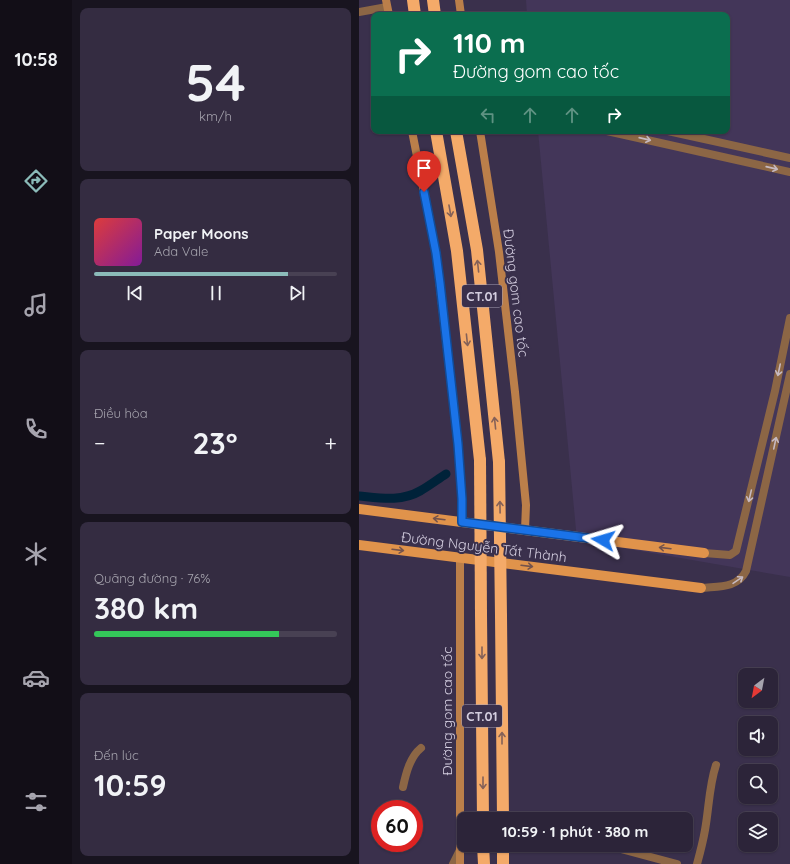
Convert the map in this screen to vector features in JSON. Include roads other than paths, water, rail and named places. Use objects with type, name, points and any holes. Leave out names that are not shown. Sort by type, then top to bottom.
[{"type":"highway","points":[[413,0],[415,12]]},
{"type":"highway","points":[[433,0],[435,12]]},
{"type":"highway","name":"CT.01","points":[[437,134],[457,250],[480,460],[483,812]]},
{"type":"highway","name":"CT.01","points":[[457,134],[477,250],[499,462],[503,812]]},
{"type":"highway","points":[[483,852],[484,864]]},
{"type":"highway","points":[[503,852],[503,864]]},
{"type":"main road","points":[[459,0],[461,12]]},
{"type":"main road","points":[[413,134],[436,253],[458,444],[462,522]]},
{"type":"main road","name":"Đường gom cao tốc","points":[[480,134],[499,252],[513,376],[526,505],[525,530]]},
{"type":"main road","name":"Đường Nguyễn Tất Thành","points":[[359,509],[704,553]]},
{"type":"main road","name":"Đường Nguyễn Tất Thành","points":[[359,545],[701,588]]},
{"type":"main road","name":"Đường gom cao tốc","points":[[460,558],[460,812]]},
{"type":"main road","name":"Đường gom cao tốc","points":[[460,852],[460,864]]},
{"type":"street","points":[[359,12],[387,7]]},
{"type":"street","points":[[620,134],[790,172]]},
{"type":"street","points":[[682,134],[790,158]]},
{"type":"street","points":[[704,553],[730,555],[736,552],[775,391],[790,318]]},
{"type":"street","points":[[701,588],[734,584],[743,578],[746,572],[790,374]]},
{"type":"street","points":[[403,787],[404,778],[412,758],[421,748]]},
{"type":"street","points":[[697,864],[705,830],[708,804],[716,765]]},
{"type":"street","points":[[453,864],[459,852]]},
{"type":"street","points":[[632,852],[677,864]]},
{"type":"waterway","points":[[359,496],[375,498],[405,497],[420,491],[446,474]]}]
